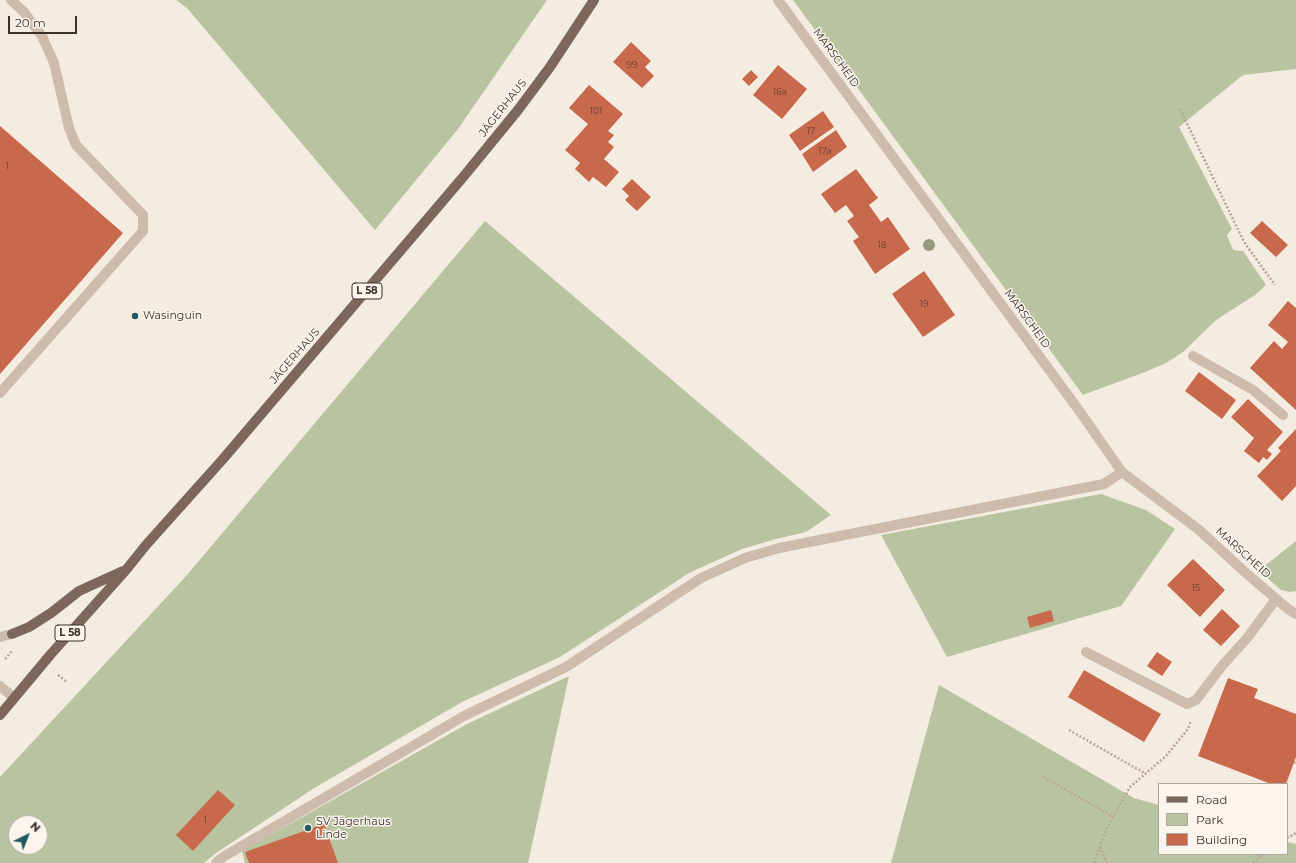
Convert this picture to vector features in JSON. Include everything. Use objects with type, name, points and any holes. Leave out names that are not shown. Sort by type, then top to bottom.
[{"type":"main road","name":"JÄGERHAUS","points":[[0,715],[51,654],[228,453],[464,176],[518,110],[550,67],[594,0]]},
{"type":"main road","points":[[12,634],[29,627],[40,620],[79,591],[126,570]]},
{"type":"street","points":[[0,393],[143,231],[143,215],[76,145],[69,128],[54,63],[42,36],[24,12],[11,0]]},
{"type":"street","name":"MARSCHEID","points":[[778,0],[1122,472],[1198,529],[1246,573],[1296,614]]},
{"type":"street","points":[[1193,356],[1253,390],[1283,415]]},
{"type":"street","points":[[216,863],[223,857],[464,716],[566,667],[701,578],[745,558],[779,548],[1104,484],[1122,472]]},
{"type":"street","points":[[1086,652],[1187,704],[1196,700],[1222,666],[1248,637],[1276,599]]},
{"type":"street","points":[[0,637],[12,634]]},
{"type":"street","points":[[0,686],[14,698]]},
{"type":"path","points":[[1180,109],[1244,242],[1275,285]]},
{"type":"path","points":[[58,675],[67,682]]},
{"type":"path","points":[[1094,863],[1107,828],[1130,787],[1166,756],[1188,729],[1196,700]]},
{"type":"path","points":[[1069,730],[1146,774]]},
{"type":"path","points":[[1043,777],[1114,816]]},
{"type":"path","points":[[1100,847],[1107,863]]},
{"type":"path","points":[[1253,863],[1264,855]]},
{"type":"green space","points":[[176,0],[547,0],[458,129],[375,230],[187,8]]},
{"type":"green space","points":[[793,0],[1296,0],[1296,69],[1243,75],[1179,127],[1232,229],[1227,235],[1233,250],[1243,251],[1266,285],[1255,295],[1216,320],[1183,352],[1166,363],[1083,395]]},
{"type":"green space","points":[[485,221],[831,515],[806,532],[742,549],[689,573],[560,657],[462,702],[316,787],[216,853],[204,863],[0,863],[0,777],[187,575]]},
{"type":"green space","points":[[1101,494],[1146,510],[1175,529],[1121,606],[947,657],[881,535]]},
{"type":"green space","points":[[1296,541],[1296,591],[1290,592],[1281,590],[1265,576],[1262,572],[1262,568]]},
{"type":"green space","points":[[569,676],[528,863],[245,863],[242,851],[467,724]]},
{"type":"green space","points":[[939,685],[1134,798],[1158,805],[1158,855],[1288,855],[1288,842],[1296,844],[1296,863],[891,863]]},
{"type":"building","points":[[631,42],[651,61],[645,67],[654,76],[642,88],[613,62]]},
{"type":"building","points":[[778,65],[807,89],[782,119],[753,95]]},
{"type":"building","points":[[751,70],[758,77],[749,86],[742,79]]},
{"type":"building","points":[[589,85],[623,114],[608,131],[614,135],[608,142],[614,147],[604,159],[619,172],[606,187],[593,177],[589,182],[575,169],[580,163],[565,150],[588,124],[569,108]]},
{"type":"building","points":[[823,111],[834,127],[800,151],[789,135]]},
{"type":"building","points":[[0,126],[123,233],[0,374]]},
{"type":"building","points":[[836,130],[847,147],[813,172],[802,154]]},
{"type":"building","points":[[856,169],[878,198],[869,205],[881,222],[888,217],[910,249],[875,274],[853,241],[859,237],[847,221],[854,216],[846,205],[835,213],[821,194]]},
{"type":"building","points":[[632,179],[651,197],[637,211],[625,200],[629,196],[622,189]]},
{"type":"building","points":[[1262,221],[1288,245],[1276,257],[1250,233]]},
{"type":"building","points":[[924,271],[955,315],[923,337],[892,294]]},
{"type":"building","points":[[1288,301],[1296,308],[1296,410],[1250,368],[1274,341],[1282,349],[1288,342],[1268,325]]},
{"type":"building","points":[[1199,372],[1236,400],[1222,419],[1185,391]]},
{"type":"building","points":[[1248,399],[1283,432],[1267,450],[1272,454],[1267,460],[1263,457],[1259,463],[1244,451],[1254,438],[1231,417]]},
{"type":"building","points":[[1296,429],[1296,486],[1282,501],[1257,476],[1281,451],[1278,448]]},
{"type":"building","points":[[1193,559],[1225,590],[1200,617],[1167,585]]},
{"type":"building","points":[[1222,609],[1240,626],[1221,646],[1203,630]]},
{"type":"building","points":[[1051,610],[1054,621],[1030,628],[1027,617]]},
{"type":"building","points":[[1157,652],[1172,662],[1162,676],[1147,666]]},
{"type":"building","points":[[1084,670],[1161,714],[1144,742],[1068,697]]},
{"type":"building","points":[[1228,678],[1258,689],[1254,698],[1296,714],[1296,757],[1286,783],[1268,783],[1198,756]]},
{"type":"building","points":[[218,790],[235,805],[193,851],[176,835]]},
{"type":"building","name":"SV Jägerhaus Linde","points":[[324,824],[338,863],[249,863],[245,852]]},
{"type":"place","name":"Wasinguin","points":[[135,316]]},
{"type":"place","name":"SV Jägerhaus Linde","points":[[308,828]]}]
